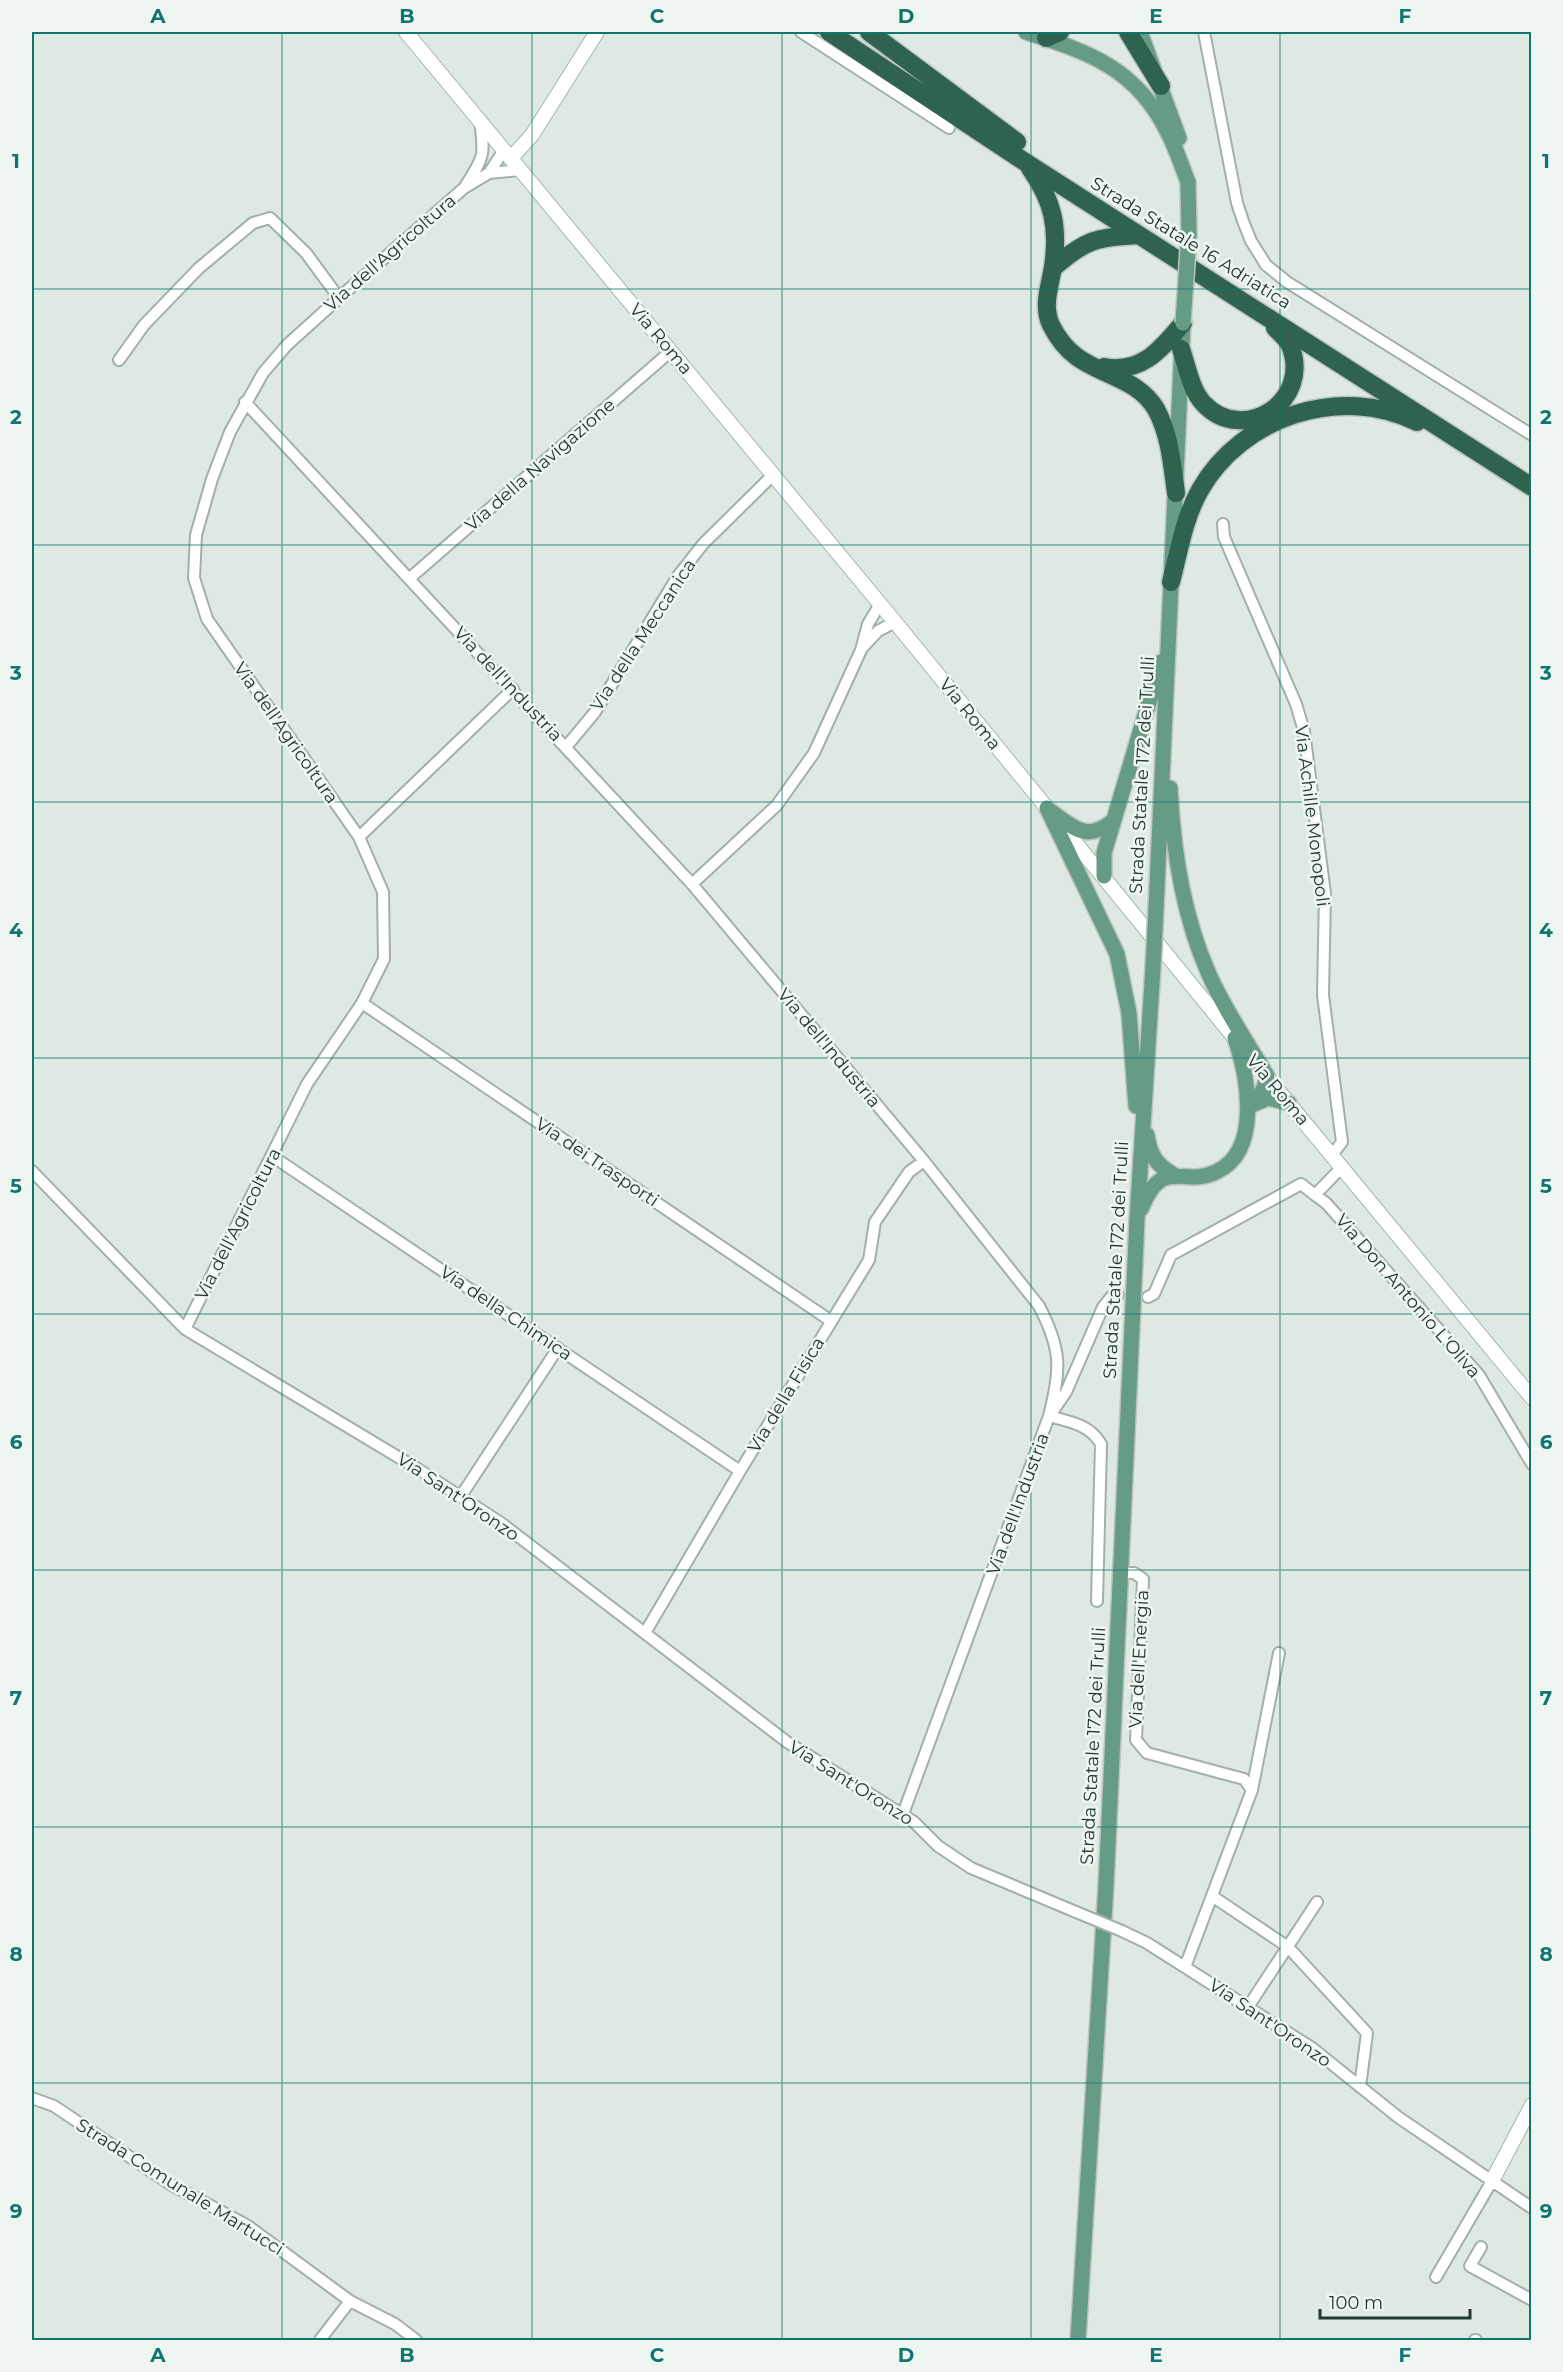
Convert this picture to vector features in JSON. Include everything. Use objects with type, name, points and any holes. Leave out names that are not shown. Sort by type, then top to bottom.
[{"type":"highway","name":"Strada Statale 16 Adriatica","points":[[830,32],[1025,162],[1532,487]]},
{"type":"highway","name":"Strada Statale 16 Adriatica","points":[[846,32],[1052,168],[1532,474]]},
{"type":"highway","points":[[869,32],[1052,168]]},
{"type":"highway","points":[[1128,32],[1161,86]]},
{"type":"highway","points":[[1025,162],[1041,184],[1049,201],[1057,230],[1047,296],[1050,323],[1061,342],[1077,357],[1132,384],[1155,408],[1168,440],[1176,493]]},
{"type":"highway","points":[[1053,268],[1077,247],[1103,237],[1139,235]]},
{"type":"highway","points":[[1181,349],[1192,383],[1202,403],[1210,410],[1219,417],[1241,421],[1263,415],[1284,401],[1294,382],[1294,363],[1289,343],[1260,311]]},
{"type":"highway","points":[[1094,366],[1118,370],[1137,365],[1161,349],[1183,323]]},
{"type":"highway","points":[[1171,582],[1186,521],[1201,489],[1227,456],[1268,424],[1300,412],[1334,406],[1370,406],[1409,418],[1478,453]]},
{"type":"main road","points":[[1026,32],[1053,35],[1112,66],[1140,89],[1168,131],[1188,182]]},
{"type":"main road","points":[[1140,32],[1183,152],[1188,182]]},
{"type":"main road","name":"Strada Statale 172 dei Trulli","points":[[1078,2340],[1106,1887],[1139,1174],[1156,909],[1181,349],[1190,234],[1188,182]]},
{"type":"main road","points":[[1104,876],[1104,853],[1154,690],[1169,630]]},
{"type":"main road","points":[[1165,707],[1171,807],[1181,885],[1192,930],[1208,973],[1267,1076],[1264,1088],[1251,1108]]},
{"type":"main road","points":[[1047,808],[1078,831],[1091,833],[1102,830],[1113,821]]},
{"type":"main road","points":[[1047,808],[1117,954],[1128,1013],[1139,1174]]},
{"type":"main road","points":[[1137,1220],[1148,1191],[1160,1180],[1174,1175],[1197,1176],[1215,1173],[1231,1163],[1241,1149],[1251,1108],[1244,1064],[1235,1038]]},
{"type":"main road","points":[[1251,1108],[1268,1098],[1289,1103]]},
{"type":"main road","points":[[1143,1109],[1150,1153],[1161,1168],[1174,1175]]},
{"type":"street","name":"Via Roma","points":[[406,32],[895,622],[1532,1398]]},
{"type":"street","points":[[483,159],[491,153],[507,154],[532,135],[597,32]]},
{"type":"street","points":[[801,32],[949,128]]},
{"type":"street","points":[[1204,32],[1238,203],[1251,241],[1266,265],[1287,282],[1532,435]]},
{"type":"street","points":[[479,120],[483,159]]},
{"type":"street","name":"Via dell'Agricoltura","points":[[185,1329],[308,1084],[362,1003],[384,959],[383,892],[359,837],[207,619],[194,578],[196,535],[230,432],[263,374],[287,345],[339,298],[464,188],[489,173],[507,154]]},
{"type":"street","name":"Via dell'Agricoltura","points":[[464,188],[483,159]]},
{"type":"street","name":"Via dell'Agricoltura","points":[[489,173],[520,170]]},
{"type":"street","points":[[119,360],[144,325],[199,268],[253,223],[270,218],[306,254],[339,298]]},
{"type":"street","name":"Via della Navigazione","points":[[410,578],[671,351]]},
{"type":"street","name":"Via dell'Industria","points":[[245,402],[692,884],[924,1161],[1039,1306],[1051,1329],[1058,1357],[1057,1383],[1049,1416],[903,1814]]},
{"type":"street","name":"Via della Meccanica","points":[[566,747],[595,712],[678,576],[703,544],[773,475]]},
{"type":"street","name":"Via Achille Monopoli","points":[[1223,524],[1224,537],[1296,705],[1304,731],[1325,894],[1323,995],[1342,1142],[1332,1155]]},
{"type":"street","points":[[692,884],[777,805],[814,753],[861,650],[868,624],[880,604]]},
{"type":"street","points":[[861,650],[878,631],[895,622]]},
{"type":"street","points":[[359,837],[513,689]]},
{"type":"street","name":"Via dei Trasporti","points":[[362,1003],[831,1321]]},
{"type":"street","name":"Via della Chimica","points":[[272,1156],[740,1471]]},
{"type":"street","name":"Via della Fisica","points":[[645,1633],[740,1471],[869,1260],[875,1222],[909,1172],[924,1161]]},
{"type":"street","points":[[1148,1297],[1154,1294],[1171,1255],[1301,1184],[1315,1195],[1342,1167]]},
{"type":"street","name":"Via Sant'Oronzo","points":[[32,1171],[185,1329],[501,1523],[787,1742],[903,1814],[938,1846],[971,1869],[1146,1943],[1312,2048],[1398,2117],[1532,2208]]},
{"type":"street","name":"Via Don Antonio L'Oliva","points":[[1315,1195],[1326,1203],[1479,1375],[1532,1464]]},
{"type":"street","points":[[1097,1601],[1101,1444],[1087,1427],[1049,1416],[1066,1392],[1103,1307],[1111,1297],[1118,1295]]},
{"type":"street","points":[[460,1496],[558,1348]]},
{"type":"street","points":[[1058,1357],[1079,1363]]},
{"type":"street","name":"Via dell'Energia","points":[[1120,1573],[1134,1573],[1143,1580],[1136,1740],[1140,1748],[1147,1753],[1245,1779],[1252,1790]]},
{"type":"street","points":[[1185,1967],[1252,1790],[1279,1653]]},
{"type":"street","points":[[1212,1896],[1288,1947],[1367,2033],[1360,2087]]},
{"type":"street","points":[[1248,2007],[1317,1902]]},
{"type":"street","name":"Strada Comunale Martucci","points":[[32,2098],[54,2106],[170,2184],[248,2226],[350,2301],[394,2324],[416,2340]]},
{"type":"street","points":[[1436,2277],[1492,2181],[1532,2105]]},
{"type":"street","points":[[1481,2247],[1470,2266],[1532,2300]]},
{"type":"street","points":[[320,2340],[350,2301]]}]
